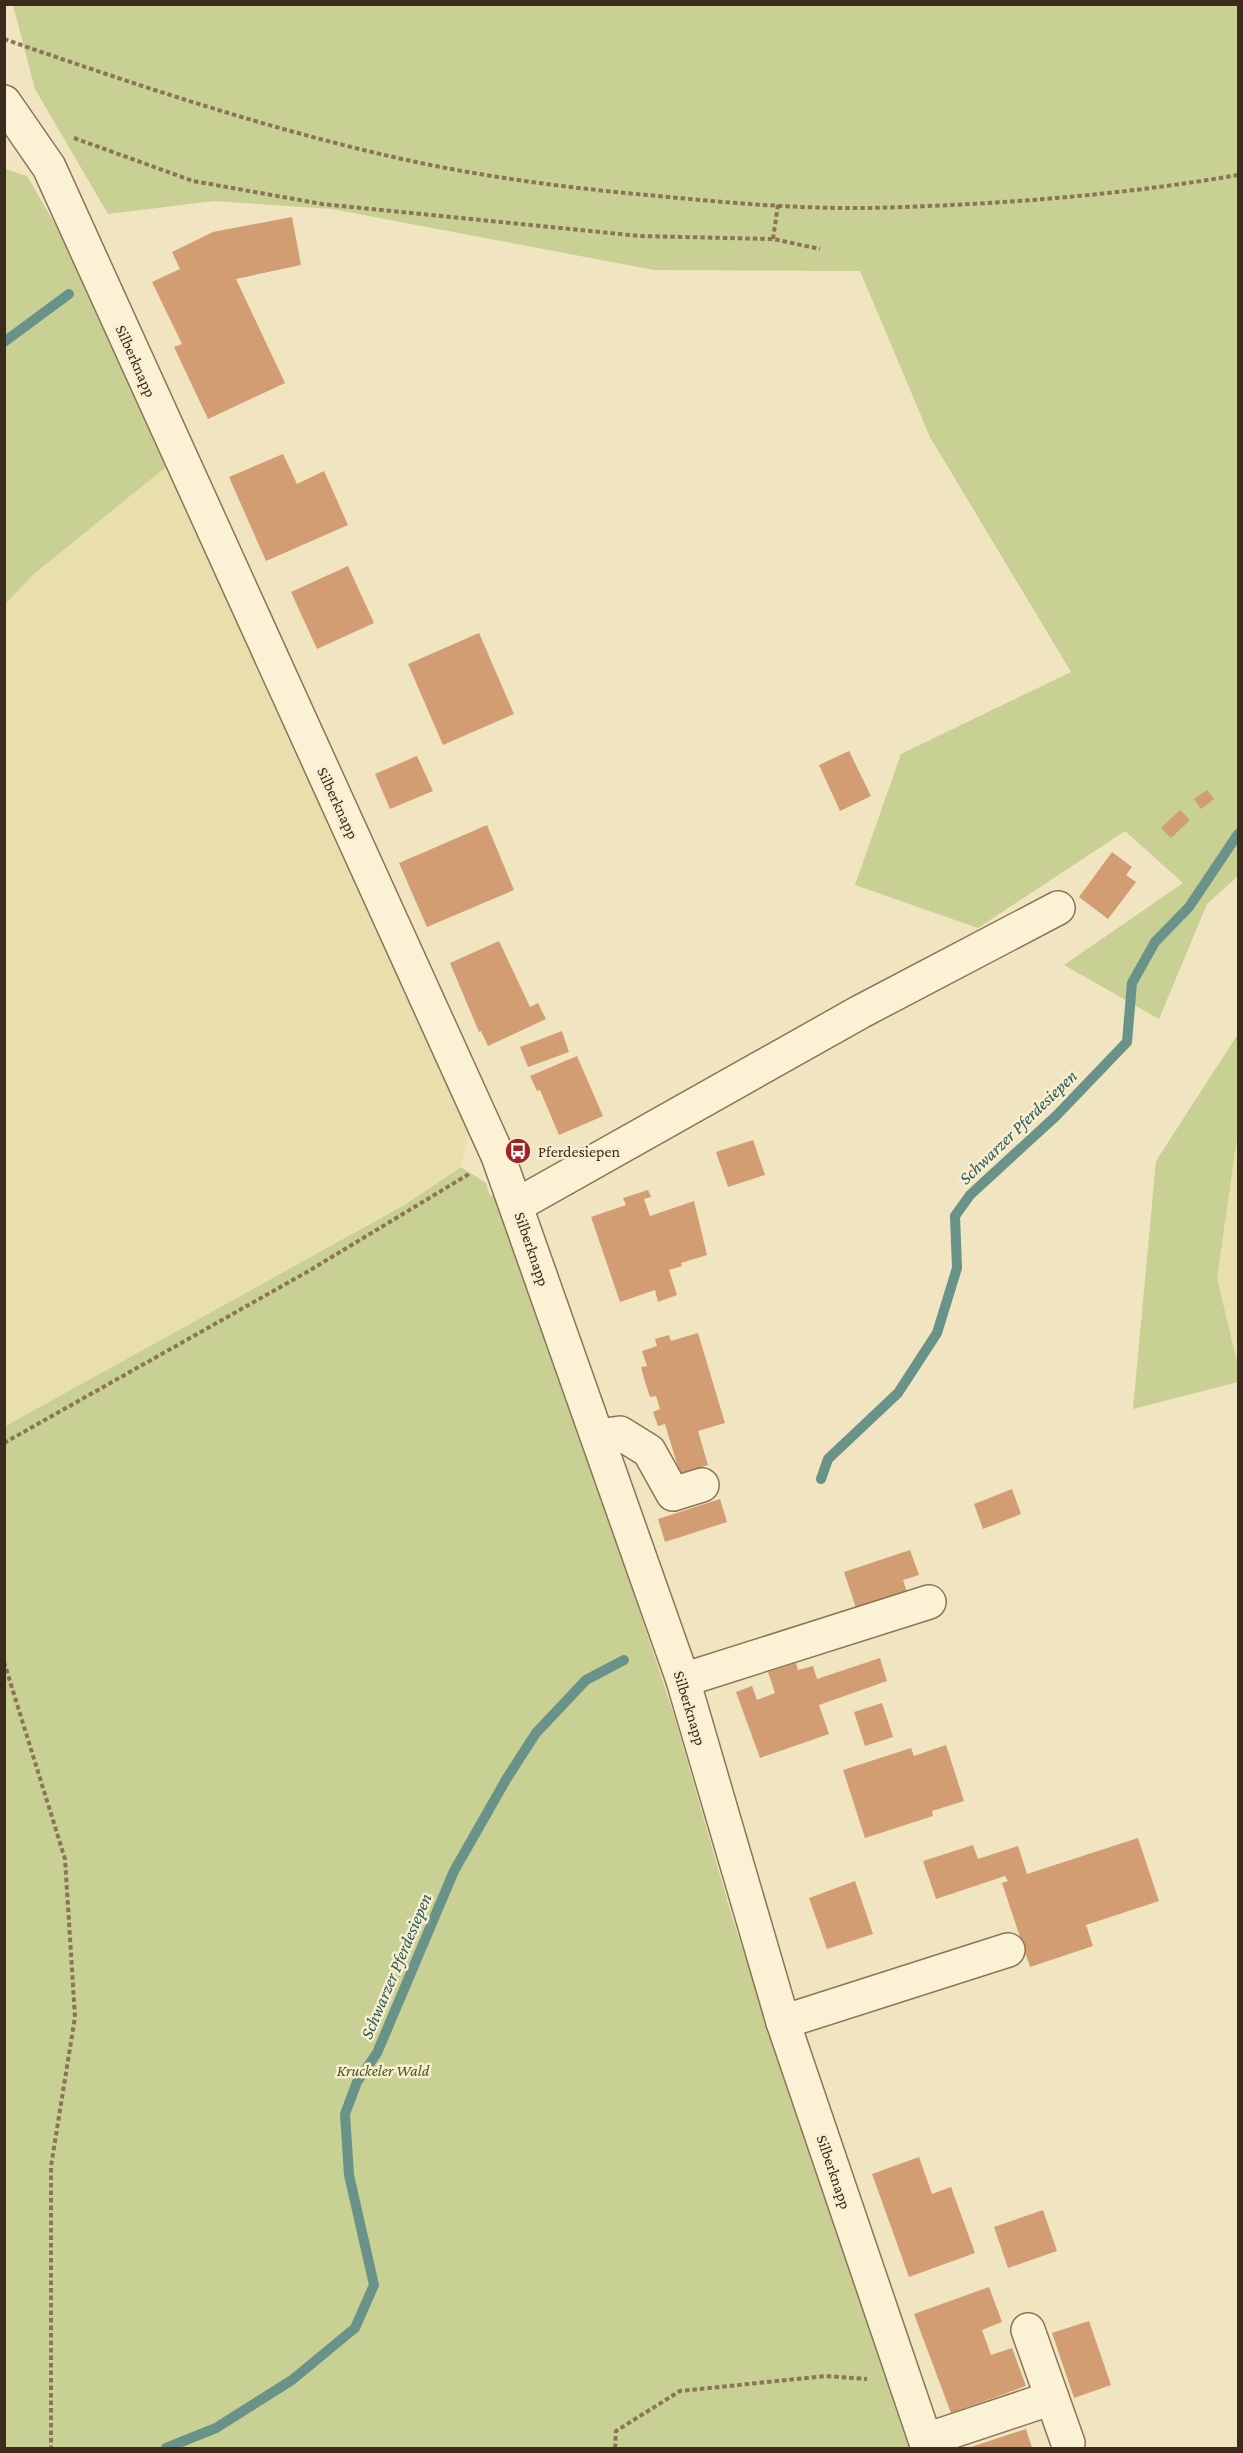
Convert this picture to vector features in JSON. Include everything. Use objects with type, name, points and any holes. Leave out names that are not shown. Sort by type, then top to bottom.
[{"type":"street","name":"Silberknapp","points":[[4,102],[49,167],[498,1156],[517,1204],[683,1680],[783,2022],[927,2444]]},
{"type":"street","points":[[517,1204],[860,1012],[1058,908]]},
{"type":"street","points":[[598,1436],[620,1433],[649,1450],[673,1494],[702,1485]]},
{"type":"street","points":[[683,1680],[929,1602]]},
{"type":"street","points":[[783,2022],[1008,1950]]},
{"type":"street","points":[[1028,2330],[1068,2443]]},
{"type":"street","points":[[927,2444],[1052,2398]]},
{"type":"path","points":[[6,39],[260,122],[418,162],[567,186],[778,206],[866,208],[1061,198],[1192,183],[1239,175]]},
{"type":"path","points":[[63,134],[193,181],[322,204],[639,236],[773,239],[820,249]]},
{"type":"path","points":[[773,239],[778,206]]},
{"type":"path","points":[[4,1443],[307,1272],[498,1156]]},
{"type":"path","points":[[4,1662],[65,1860],[75,2018],[51,2166],[51,2448]]},
{"type":"path","points":[[615,2448],[616,2431],[680,2391],[826,2376],[907,2382]]},
{"type":"shaded area","points":[[166,467],[470,1126],[461,1167],[404,1204],[5,1427],[5,604],[35,573]]},
{"type":"shaded area","points":[[1238,1131],[1238,1366],[1217,1278]]},
{"type":"green space","points":[[13,5],[1238,5],[1238,876],[1207,904],[1159,1019],[1064,965],[1183,883],[1125,831],[978,928],[855,885],[901,754],[1071,672],[930,437],[860,271],[654,270],[332,209],[214,201],[108,214],[35,89]]},
{"type":"green space","points":[[5,169],[27,176],[70,250],[166,467],[35,573],[5,604]]},
{"type":"green space","points":[[1238,1034],[1238,1131],[1217,1278],[1238,1366],[1238,1382],[1133,1409],[1156,1161]]},
{"type":"green space","name":"Kruckeler Wald","points":[[461,1167],[486,1183],[490,1196],[500,1191],[674,1715],[732,1917],[909,2448],[5,2448],[4,1427],[404,1205]]},
{"type":"building","points":[[292,217],[301,265],[236,279],[285,383],[208,419],[174,347],[182,344],[152,282],[180,269],[172,252],[213,232]]},
{"type":"building","points":[[283,454],[297,484],[324,471],[348,525],[266,561],[229,477]]},
{"type":"building","points":[[348,566],[374,623],[317,649],[291,592]]},
{"type":"building","points":[[479,633],[514,714],[443,745],[408,664]]},
{"type":"building","points":[[849,751],[871,796],[840,811],[819,765]]},
{"type":"building","points":[[417,756],[433,791],[390,809],[375,774]]},
{"type":"building","points":[[1207,790],[1214,799],[1201,809],[1194,799]]},
{"type":"building","points":[[1180,810],[1190,820],[1171,838],[1161,828]]},
{"type":"building","points":[[487,825],[514,890],[427,927],[399,863]]},
{"type":"building","points":[[1112,852],[1132,867],[1126,875],[1136,882],[1108,919],[1079,897]]},
{"type":"building","points":[[499,941],[530,1007],[538,1003],[546,1019],[488,1046],[481,1031],[479,1032],[450,963]]},
{"type":"building","points":[[562,1031],[569,1052],[528,1067],[520,1047]]},
{"type":"building","points":[[577,1056],[603,1116],[559,1135],[540,1090],[537,1091],[530,1076]]},
{"type":"building","points":[[753,1140],[765,1175],[728,1187],[716,1152]]},
{"type":"building","points":[[648,1190],[651,1197],[644,1199],[650,1216],[694,1201],[707,1255],[681,1263],[682,1266],[669,1270],[677,1295],[658,1302],[655,1290],[620,1302],[591,1217],[626,1205],[623,1198]]},
{"type":"building","points":[[698,1333],[725,1423],[698,1431],[708,1465],[680,1474],[665,1424],[658,1426],[653,1412],[660,1409],[656,1396],[650,1397],[645,1382],[641,1367],[647,1366],[642,1351],[657,1346],[655,1339],[669,1335],[671,1341]]},
{"type":"building","points":[[1012,1489],[1021,1514],[983,1529],[974,1504]]},
{"type":"building","points":[[720,1499],[727,1522],[665,1542],[658,1519]]},
{"type":"building","points":[[910,1550],[919,1575],[903,1580],[909,1598],[858,1614],[844,1572]]},
{"type":"building","points":[[880,1658],[887,1681],[819,1705],[829,1734],[760,1758],[736,1692],[752,1686],[757,1700],[775,1693],[768,1672],[796,1663],[798,1670],[813,1666],[817,1679]]},
{"type":"building","points":[[882,1703],[893,1737],[865,1746],[854,1712]]},
{"type":"building","points":[[946,1745],[964,1801],[932,1811],[933,1816],[865,1838],[843,1770],[911,1748],[914,1756]]},
{"type":"building","points":[[1138,1838],[1159,1901],[1086,1925],[1093,1946],[1030,1967],[1002,1883],[1008,1881],[1005,1876],[936,1899],[923,1861],[973,1845],[978,1859],[1018,1846],[1027,1874]]},
{"type":"building","points":[[855,1881],[873,1934],[827,1949],[809,1898]]},
{"type":"building","points":[[919,2157],[932,2194],[951,2187],[975,2253],[909,2277],[872,2174]]},
{"type":"building","points":[[1043,2210],[1057,2251],[1008,2268],[994,2227]]},
{"type":"building","points":[[989,2287],[1002,2322],[982,2330],[991,2355],[1012,2348],[1026,2386],[951,2413],[914,2314]]},
{"type":"building","points":[[1089,2321],[1111,2385],[1074,2398],[1052,2333]]},
{"type":"building","points":[[1026,2429],[1032,2448],[968,2448]]},
{"type":"waterway","points":[[4,342],[69,294]]},
{"type":"waterway","name":"Schwarzer Pferdesiepen","points":[[821,1479],[828,1459],[898,1393],[937,1333],[957,1268],[955,1216],[970,1195],[1056,1116],[1127,1042],[1132,983],[1155,942],[1189,907],[1238,834]]},
{"type":"waterway","name":"Schwarzer Pferdesiepen","points":[[166,2448],[216,2428],[292,2380],[355,2328],[374,2285],[349,2175],[345,2114],[357,2082],[377,2053],[454,1871],[507,1778],[536,1733],[586,1680],[624,1660]]},
{"type":"place","name":"Pferdesiepen","points":[[518,1151]]}]
